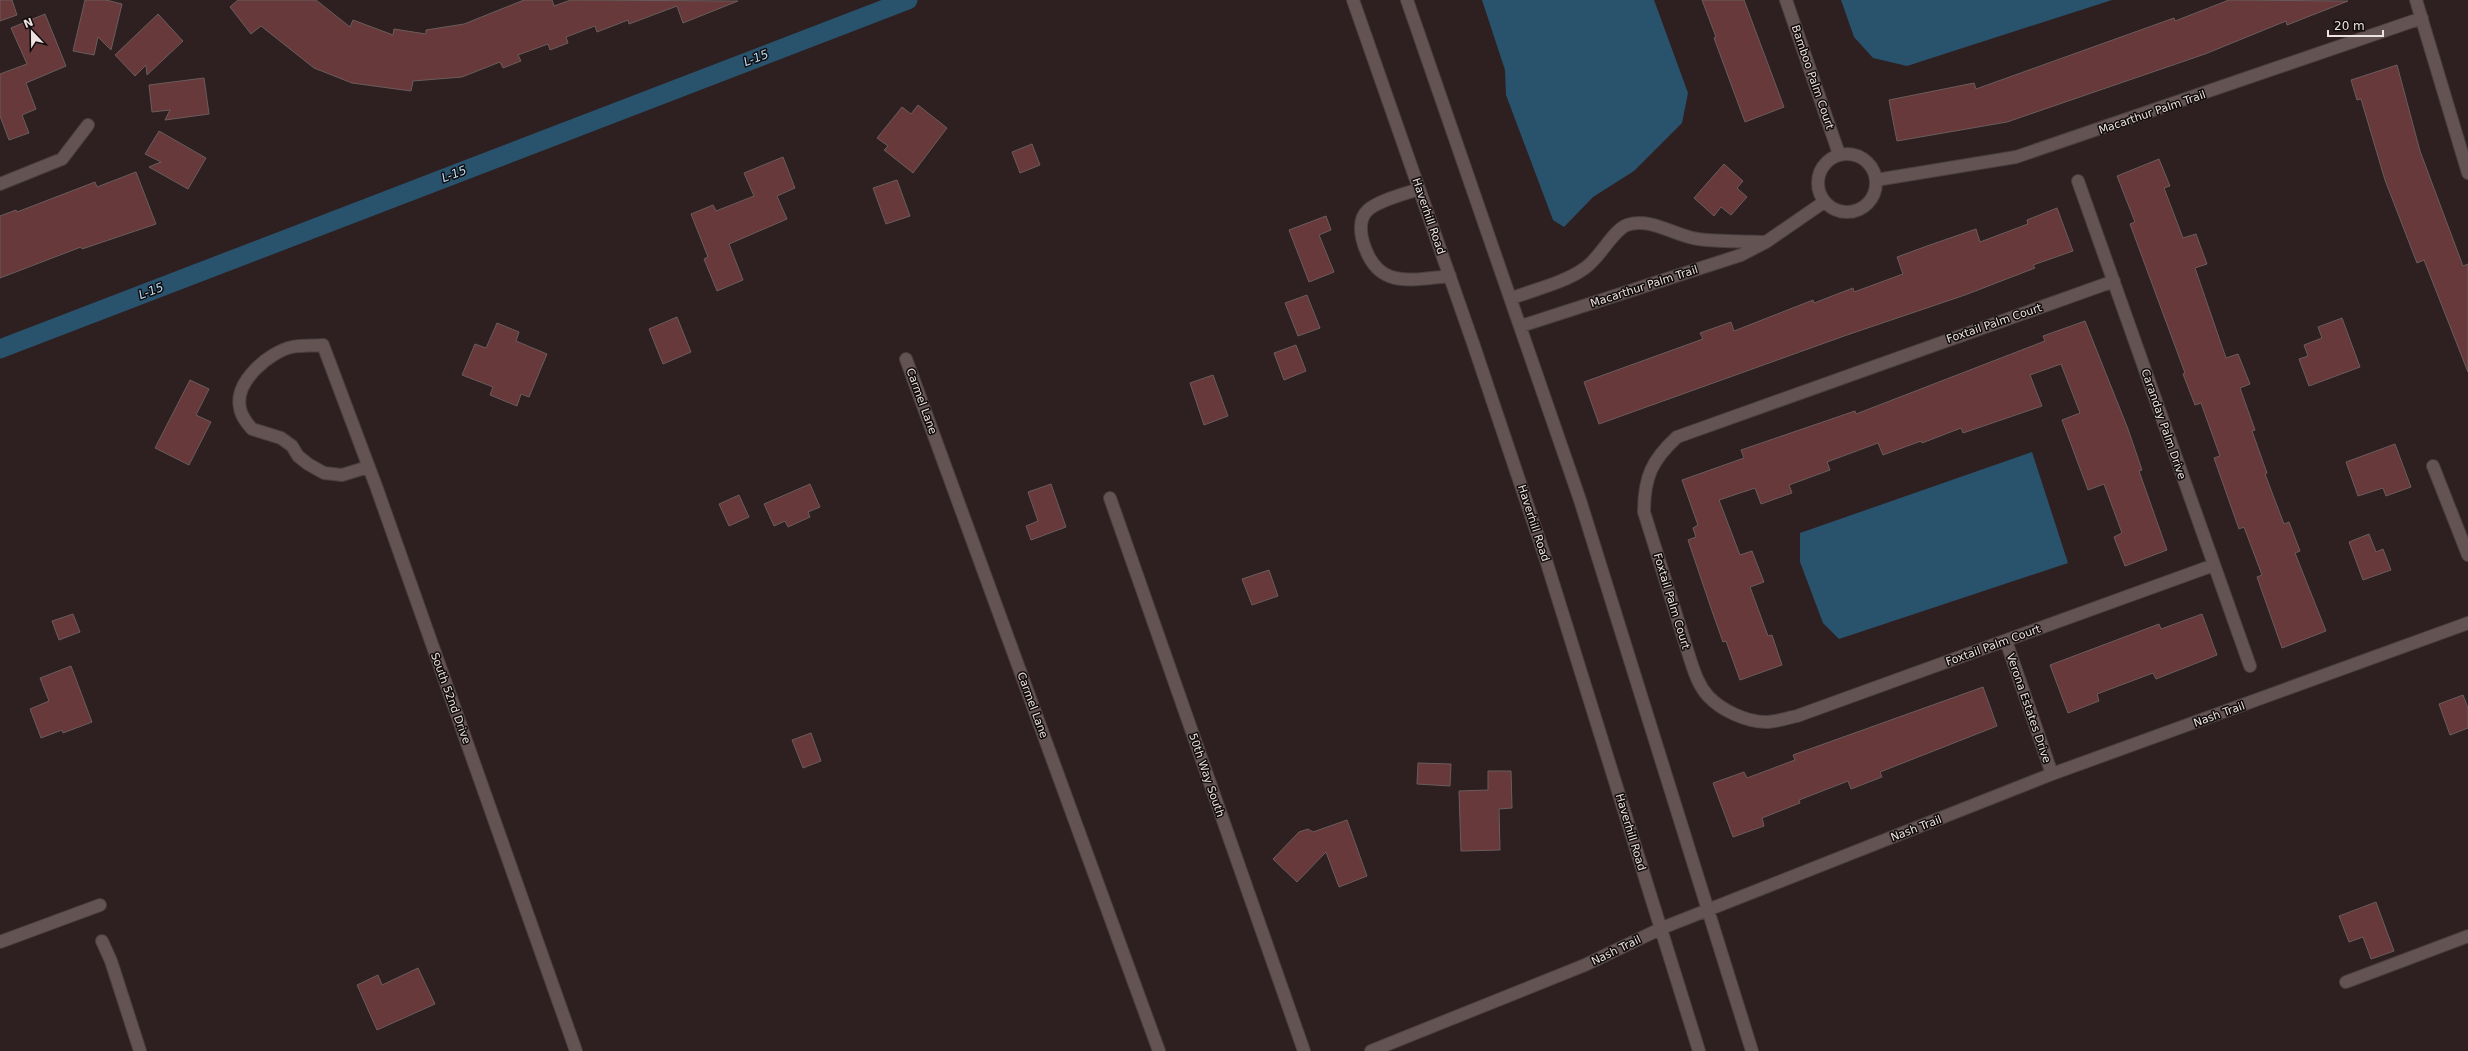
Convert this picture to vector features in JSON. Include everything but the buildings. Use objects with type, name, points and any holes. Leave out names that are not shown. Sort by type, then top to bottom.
[{"type":"street","name":"Haverhill Road","points":[[1353,0],[1450,276],[1545,556],[1662,928],[1699,1051]]},
{"type":"street","points":[[1407,0],[1512,298],[1618,618],[1752,1051]]},
{"type":"street","name":"Bamboo Palm Court","points":[[1786,0],[1839,154]]},
{"type":"street","points":[[2416,0],[2468,173]]},
{"type":"street","name":"Macarthur Palm Trail","points":[[1876,180],[2016,157],[2422,18]]},
{"type":"street","points":[[0,184],[62,159],[88,125]]},
{"type":"street","points":[[1839,154],[1856,154],[1864,158],[1874,171],[1876,180],[1876,190],[1871,200],[1854,212],[1843,212],[1832,208],[1824,202],[1819,193],[1819,174],[1830,158],[1839,154]]},
{"type":"street","name":"Caranday Palm Drive","points":[[2078,181],[2250,666]]},
{"type":"street","points":[[1419,188],[1369,209],[1363,216],[1360,230],[1365,249],[1377,271],[1393,279],[1450,276]]},
{"type":"street","name":"Macarthur Palm Trail","points":[[1521,326],[1741,255],[1766,242],[1824,202]]},
{"type":"street","points":[[1512,298],[1557,282],[1585,269],[1598,257],[1615,235],[1626,225],[1640,223],[1697,239],[1766,242]]},
{"type":"street","name":"Foxtail Palm Court","points":[[2114,281],[1677,437],[1662,451],[1650,469],[1644,492],[1644,512],[1698,682],[1708,696],[1724,709],[1744,718],[1766,722],[1797,716],[2214,566]]},
{"type":"street","name":"South 52nd Drive","points":[[368,467],[342,475],[324,473],[303,460],[292,446],[281,438],[252,429],[239,407],[242,386],[256,370],[277,353],[292,347],[323,345],[368,467],[576,1051]]},
{"type":"street","name":"Carmel Lane","points":[[906,359],[1159,1051]]},
{"type":"street","points":[[2433,466],[2468,555]]},
{"type":"street","name":"50th Way South","points":[[1110,498],[1304,1051]]},
{"type":"street","name":"Nash Trail","points":[[1371,1051],[1585,965],[1662,928],[1708,909],[2052,774],[2468,623]]},
{"type":"street","name":"Verona Estates Drive","points":[[2006,641],[2052,774]]},
{"type":"street","points":[[0,942],[100,905]]},
{"type":"street","points":[[2346,982],[2468,936]]},
{"type":"street","points":[[102,941],[140,1051]]},
{"type":"water","points":[[1482,0],[1654,0],[1688,93],[1682,123],[1634,171],[1593,197],[1564,227],[1553,220],[1506,95],[1505,70]]},
{"type":"water","points":[[1841,0],[2112,0],[1907,66],[1873,58],[1854,37]]},
{"type":"water","points":[[2032,452],[2068,563],[1839,639],[1823,623],[1800,562],[1800,533]]},
{"type":"waterway","name":"L-15","points":[[0,349],[908,0]]}]
